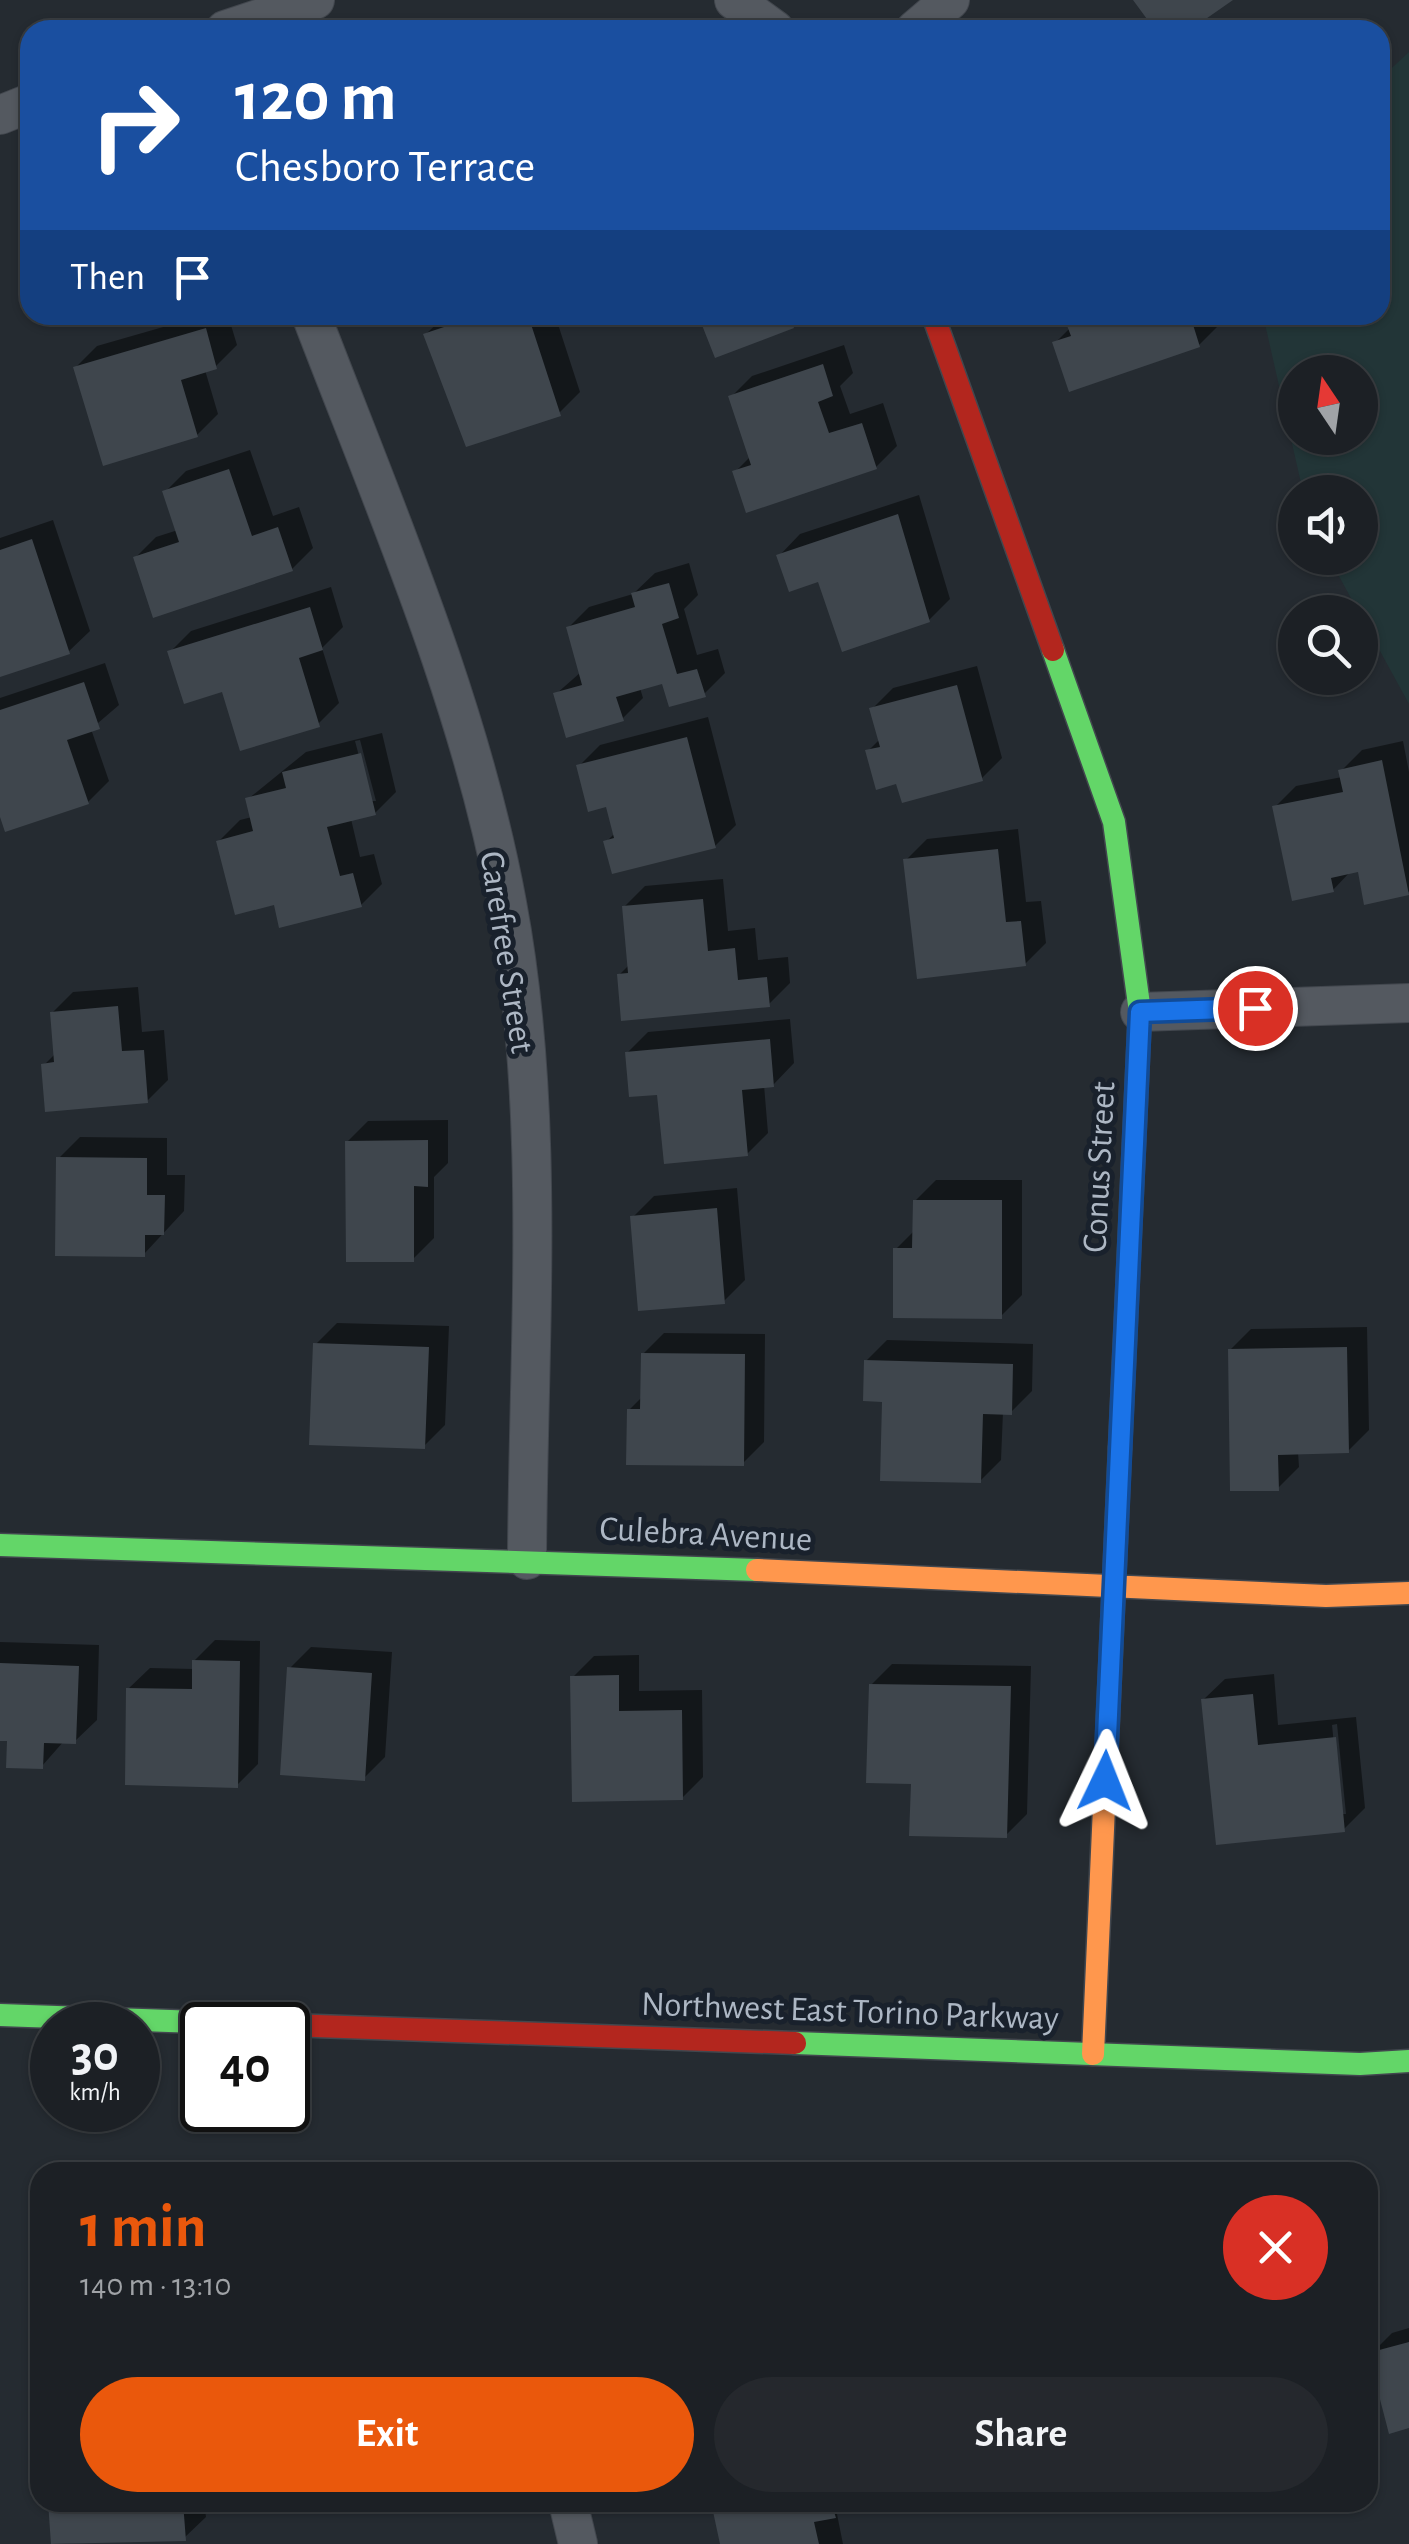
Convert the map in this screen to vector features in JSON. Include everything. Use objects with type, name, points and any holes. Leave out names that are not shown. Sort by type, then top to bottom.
[{"type":"street","points":[[255,20],[315,0]]},
{"type":"street","points":[[734,0],[761,20]]},
{"type":"street","points":[[927,20],[950,0]]},
{"type":"street","name":"Carefree Street","points":[[315,325],[446,671],[507,902],[530,1092],[526,1560]]},
{"type":"street","name":"Conus Street","points":[[937,325],[1114,822],[1140,1012],[1093,2054]]},
{"type":"street","points":[[1140,1012],[1409,1003]]},
{"type":"street","name":"Culebra Avenue","points":[[0,1545],[526,1560],[1326,1596],[1409,1593]]},
{"type":"street","name":"Northwest East Torino Parkway","points":[[0,2015],[180,2021]]},
{"type":"street","name":"Northwest East Torino Parkway","points":[[310,2026],[1360,2064],[1409,2061]]},
{"type":"street","points":[[570,2512],[578,2544]]},
{"type":"shaded area","points":[[1409,52],[1409,704],[1378,647],[1378,595],[1349,595],[1338,575],[1378,575],[1378,475],[1299,475],[1295,455],[1378,455],[1378,355],[1278,355],[1278,381],[1265,325],[1390,325],[1390,70]]},
{"type":"building","points":[[1133,0],[1233,0],[1204,20],[1148,20]]},
{"type":"building","points":[[450,325],[531,325],[561,416],[466,447],[423,334]]},
{"type":"building","points":[[702,325],[793,325],[794,328],[715,358]]},
{"type":"building","points":[[1067,325],[1193,325],[1200,347],[1069,392],[1052,342],[1071,336]]},
{"type":"building","points":[[206,328],[217,369],[181,380],[198,437],[103,466],[73,367]]},
{"type":"building","points":[[823,364],[833,396],[818,402],[829,433],[862,423],[877,469],[746,513],[732,471],[751,465],[728,396]]},
{"type":"building","points":[[229,469],[252,536],[278,527],[293,571],[153,618],[133,557],[179,542],[162,491]]},
{"type":"building","points":[[898,514],[930,622],[842,652],[818,582],[789,592],[776,555]]},
{"type":"building","points":[[32,539],[70,654],[0,677],[0,550]]},
{"type":"building","points":[[669,583],[679,618],[662,624],[677,674],[697,669],[706,697],[669,707],[662,684],[616,697],[624,721],[566,738],[553,693],[582,685],[566,627],[635,607],[631,593]]},
{"type":"building","points":[[310,607],[323,650],[299,658],[320,727],[240,751],[222,692],[184,704],[167,651]]},
{"type":"building","points":[[84,682],[100,729],[67,740],[89,804],[5,832],[0,817],[0,710]]},
{"type":"building","points":[[957,685],[983,781],[902,803],[896,784],[876,790],[865,750],[880,747],[869,708]]},
{"type":"building","points":[[687,737],[716,848],[612,874],[603,841],[614,838],[606,807],[588,812],[576,765]]},
{"type":"building","points":[[361,753],[376,815],[327,827],[340,876],[353,873],[362,907],[279,928],[274,905],[235,915],[216,841],[253,831],[245,798],[286,788],[282,772]]},
{"type":"building","points":[[1382,760],[1409,895],[1364,905],[1358,872],[1331,878],[1334,892],[1292,901],[1272,806],[1343,792],[1338,770]]},
{"type":"building","points":[[998,849],[1006,922],[1021,921],[1026,966],[917,979],[903,859]]},
{"type":"building","points":[[703,899],[708,951],[735,948],[738,980],[767,977],[770,1007],[621,1021],[617,974],[628,973],[622,906]]},
{"type":"building","points":[[118,1006],[122,1051],[144,1050],[148,1103],[45,1112],[41,1064],[54,1062],[50,1012]]},
{"type":"building","points":[[770,1039],[774,1087],[742,1090],[748,1156],[664,1164],[657,1095],[629,1097],[625,1052]]},
{"type":"building","points":[[428,1140],[428,1187],[414,1186],[414,1262],[346,1262],[345,1141]]},
{"type":"building","points":[[56,1157],[147,1158],[147,1195],[165,1195],[164,1235],[145,1235],[145,1257],[55,1256]]},
{"type":"building","points":[[913,1200],[1002,1200],[1002,1319],[893,1318],[893,1248],[912,1248]]},
{"type":"building","points":[[717,1208],[725,1304],[638,1311],[630,1216]]},
{"type":"building","points":[[313,1343],[429,1347],[425,1449],[309,1445]]},
{"type":"building","points":[[1347,1347],[1349,1453],[1278,1455],[1279,1491],[1230,1491],[1228,1349]]},
{"type":"building","points":[[641,1353],[745,1354],[744,1466],[626,1465],[627,1409],[640,1409]]},
{"type":"building","points":[[864,1360],[1013,1364],[1012,1415],[983,1414],[981,1483],[880,1481],[882,1402],[863,1401]]},
{"type":"building","points":[[192,1660],[240,1661],[238,1788],[125,1785],[126,1688],[192,1689]]},
{"type":"building","points":[[0,1663],[79,1666],[76,1744],[44,1743],[43,1769],[6,1768],[7,1741],[0,1741]]},
{"type":"building","points":[[287,1667],[372,1673],[365,1781],[280,1775]]},
{"type":"building","points":[[619,1675],[619,1711],[682,1710],[683,1800],[572,1802],[570,1676]]},
{"type":"building","points":[[869,1684],[1011,1686],[1007,1838],[909,1836],[911,1784],[866,1783]]},
{"type":"building","points":[[1253,1694],[1258,1745],[1336,1737],[1345,1832],[1216,1845],[1201,1699]]},
{"type":"building","points":[[1409,2342],[1409,2428],[1389,2434],[1378,2392],[1378,2350]]},
{"type":"building","points":[[49,2512],[184,2512],[186,2541],[51,2544]]},
{"type":"building","points":[[713,2512],[834,2512],[836,2518],[814,2522],[819,2544],[720,2544]]},
{"type":"traffic: fast","points":[[1053,650],[1114,822],[1140,1012],[1120,1448]]},
{"type":"traffic: fast","points":[[0,1545],[757,1570]]},
{"type":"traffic: fast","points":[[0,2015],[180,2021]]},
{"type":"traffic: fast","points":[[795,2043],[1360,2064],[1409,2061]]},
{"type":"traffic: slow","points":[[1093,2054],[1120,1448]]},
{"type":"traffic: slow","points":[[757,1570],[1326,1596],[1409,1593]]},
{"type":"traffic: jam","points":[[937,325],[1053,650]]},
{"type":"traffic: jam","points":[[310,2026],[795,2043]]},
{"type":"route","points":[[1105,1781],[1140,1012],[1255,1008]]}]
